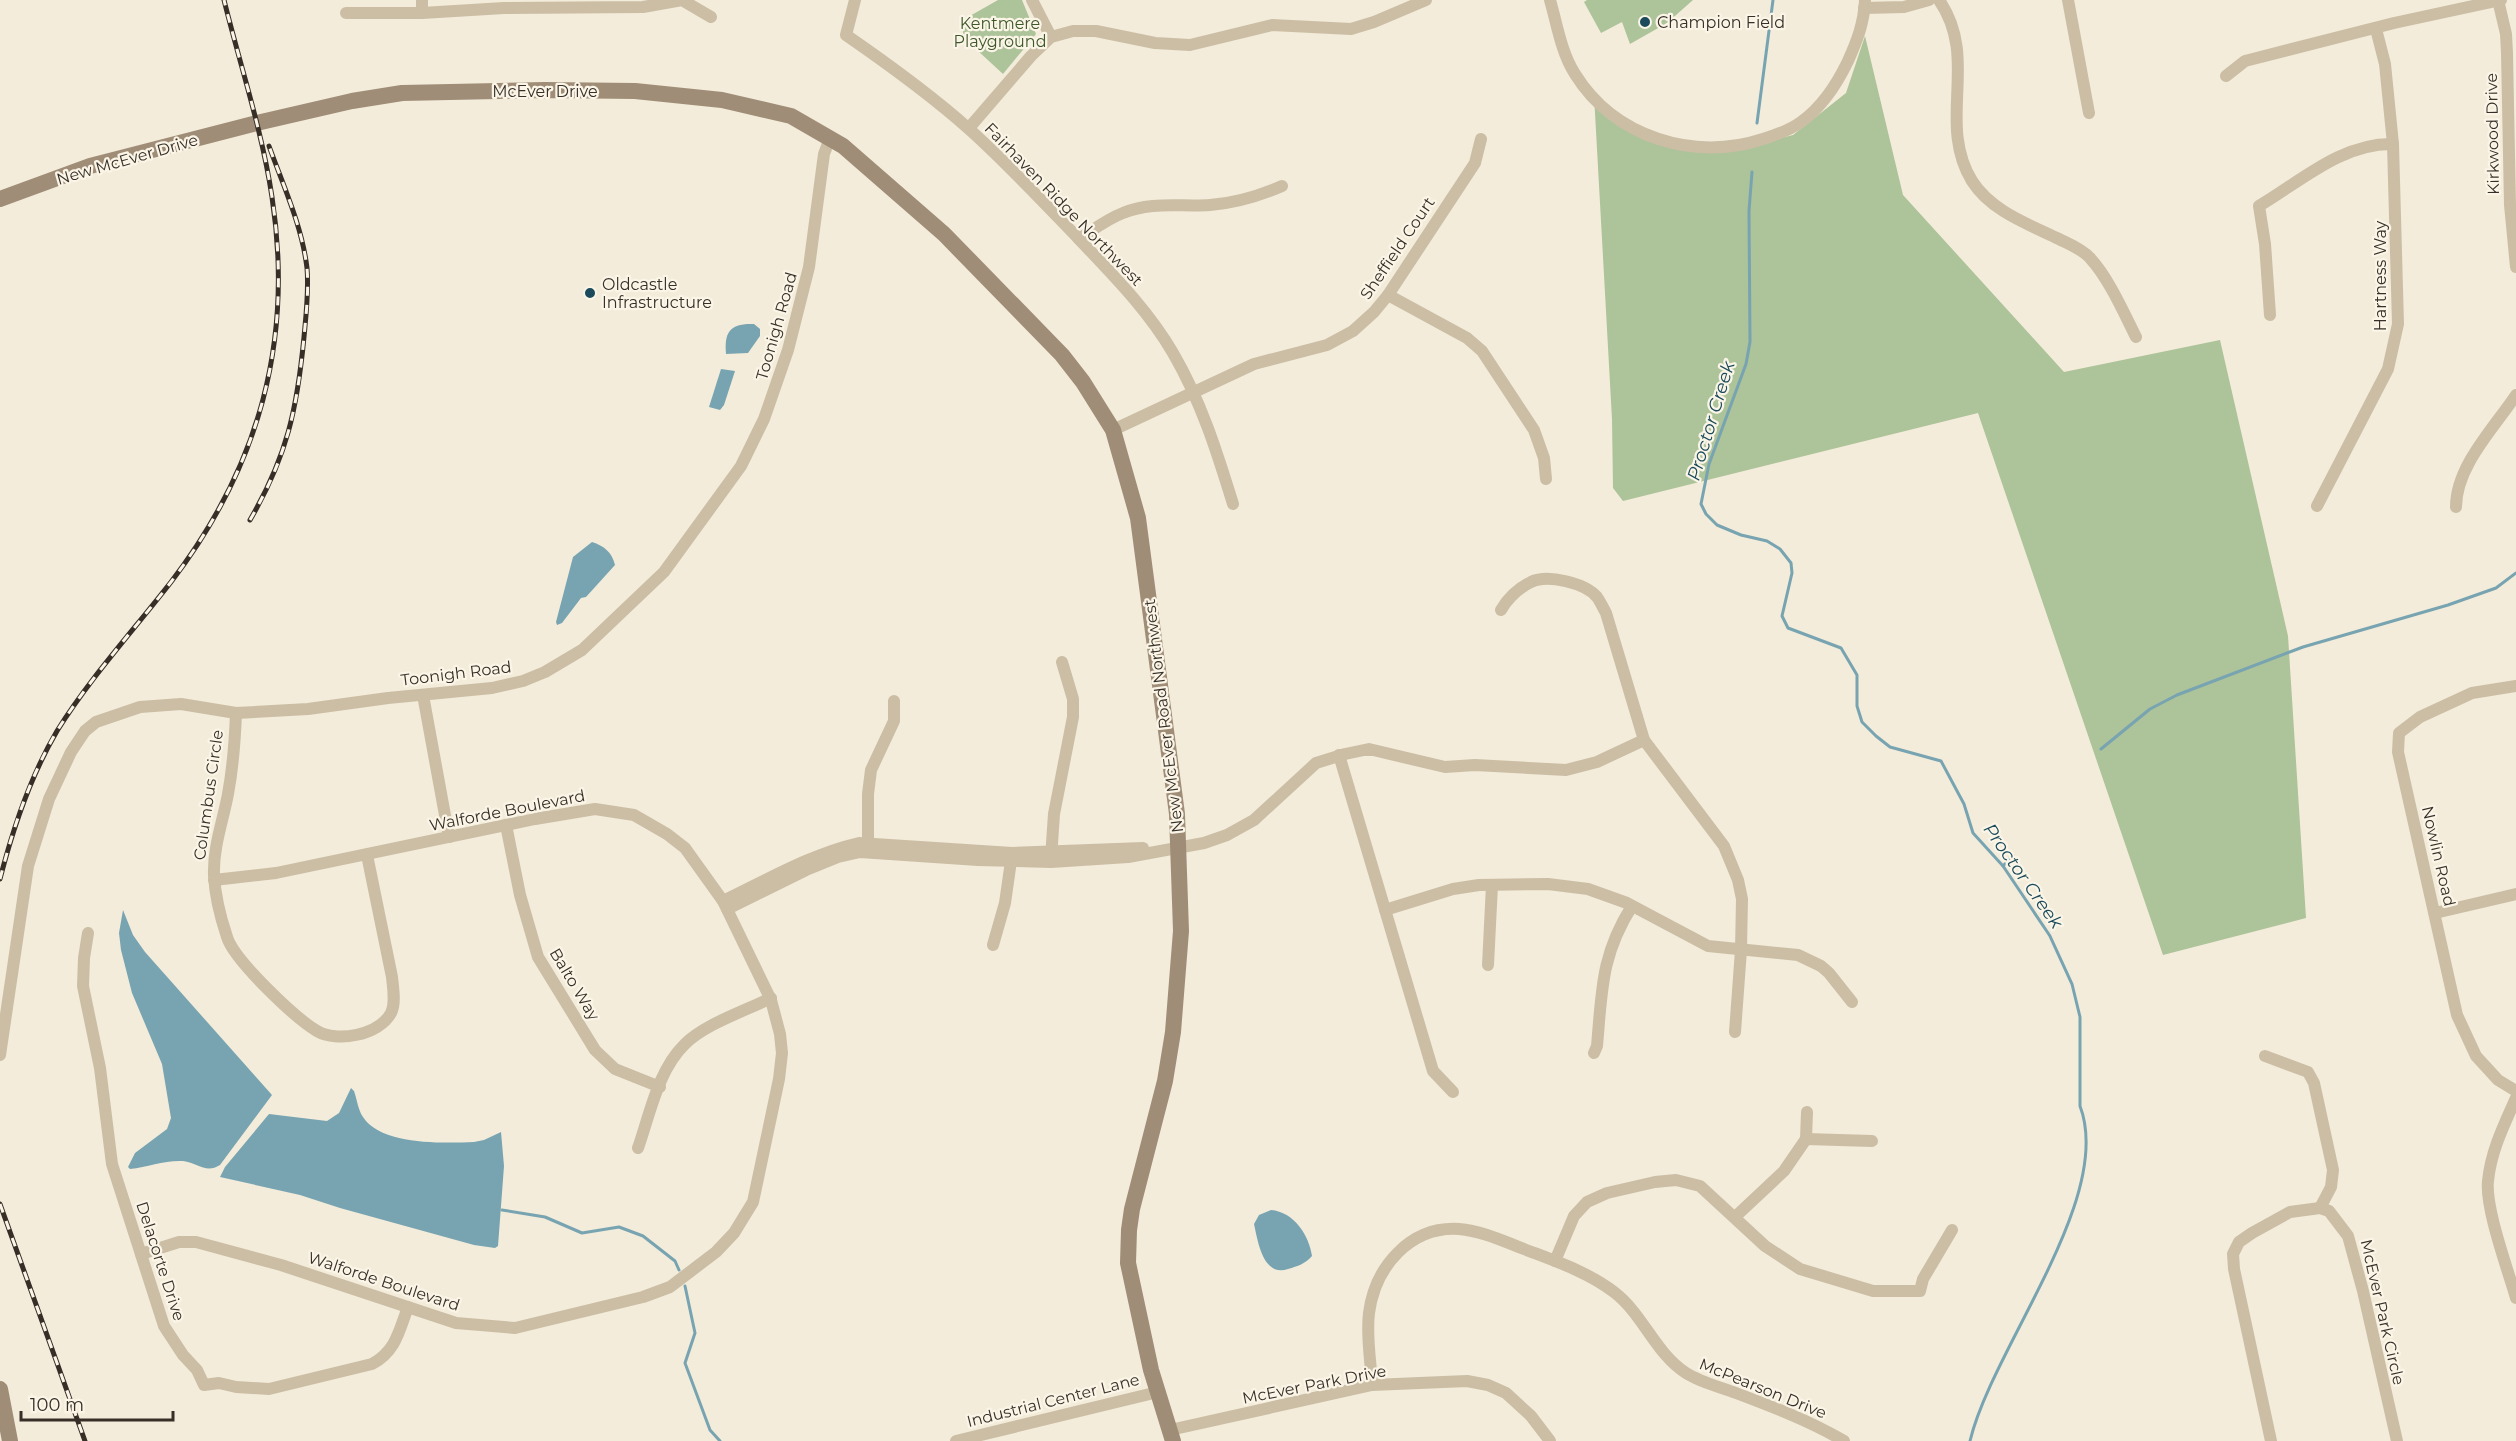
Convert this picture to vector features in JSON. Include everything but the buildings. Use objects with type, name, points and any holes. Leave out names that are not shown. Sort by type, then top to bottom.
[{"type":"street","points":[[422,0],[422,13]]},
{"type":"street","points":[[346,13],[422,13],[504,8],[643,7],[676,3],[682,0],[711,17]]},
{"type":"street","name":"Fairhaven Ridge Northwest","points":[[855,0],[846,35],[969,128],[1079,239],[1146,315],[1172,351],[1195,393],[1233,504]]},
{"type":"street","points":[[1032,0],[1051,37]]},
{"type":"street","points":[[969,128],[1031,56],[1051,37],[1073,31],[1096,31],[1155,43],[1190,45],[1272,25],[1351,29],[1426,0]]},
{"type":"street","points":[[1550,0],[1568,61],[1578,78],[1596,99],[1615,117],[1638,132],[1673,144],[1696,148],[1746,145],[1780,134],[1800,123],[1831,91],[1845,68],[1860,36],[1864,4],[1904,7],[1929,0]]},
{"type":"street","points":[[1939,0],[1948,14],[1959,50],[1956,92],[1957,138],[1965,168],[1973,182],[1983,195],[2001,209],[2072,245],[2090,257],[2118,300],[2136,337]]},
{"type":"street","points":[[2068,0],[2089,113]]},
{"type":"street","points":[[2226,76],[2245,61],[2394,23],[2499,0]]},
{"type":"street","name":"Kirkwood Drive","points":[[2499,0],[2506,34],[2513,105],[2510,194],[2516,267]]},
{"type":"street","name":"Hartness Way","points":[[2317,506],[2388,369],[2395,345],[2399,300],[2393,144],[2385,64],[2376,29]]},
{"type":"street","name":"McEver Drive","points":[[255,123],[352,101],[402,93],[634,91],[742,104],[791,116],[830,138]]},
{"type":"street","name":"New McEver Drive","points":[[0,199],[90,166],[255,123]]},
{"type":"street","name":"New McEver Road Northwest","points":[[830,138],[843,146],[944,234],[1054,346],[1083,382],[1113,430],[1138,518],[1177,814],[1181,931],[1173,1032],[1165,1081],[1129,1230],[1128,1263],[1136,1307],[1171,1436]]},
{"type":"street","name":"Toonigh Road","points":[[0,1055],[28,866],[49,799],[71,752],[85,731],[96,722],[140,707],[181,704],[236,713],[308,709],[423,694],[492,688],[523,681],[545,672],[582,650],[664,572],[741,466],[764,419],[788,350],[809,267],[824,154],[830,138]]},
{"type":"street","name":"Sheffield Court","points":[[1113,430],[1254,364],[1326,345],[1353,331],[1374,312],[1388,295],[1400,272],[1475,163],[1481,139]]},
{"type":"street","points":[[2270,315],[2265,244],[2259,206],[2332,158],[2355,149],[2393,144]]},
{"type":"street","points":[[1079,239],[1124,212],[1153,205],[1210,205],[1233,202],[1282,186]]},
{"type":"street","points":[[1388,295],[1467,338],[1482,351],[1534,430],[1544,458],[1546,479]]},
{"type":"street","points":[[2456,507],[2456,494],[2474,455],[2516,395]]},
{"type":"street","points":[[1501,610],[1508,597],[1533,581],[1558,580],[1575,583],[1596,595],[1606,613],[1644,740],[1724,846],[1738,880],[1742,899],[1741,950],[1735,1032]]},
{"type":"street","points":[[1051,857],[1054,814],[1073,717],[1073,699],[1062,662]]},
{"type":"street","name":"Nowlin Road","points":[[2516,686],[2472,693],[2420,717],[2398,733],[2398,752],[2457,1015],[2476,1056],[2498,1080],[2516,1091]]},
{"type":"street","points":[[423,694],[449,837]]},
{"type":"street","points":[[868,847],[868,794],[871,770],[894,721],[894,701]]},
{"type":"street","name":"Columbus Circle","points":[[236,713],[228,796],[218,836],[215,895],[228,940],[266,988],[317,1031],[328,1036],[351,1035],[371,1030],[382,1024],[391,1013],[394,994],[367,855]]},
{"type":"street","points":[[725,905],[835,848],[868,847],[1012,857],[1051,857],[1178,848],[1204,843],[1227,835],[1254,820],[1316,763],[1339,755],[1369,749],[1445,767],[1475,765],[1566,770],[1597,762],[1644,740]]},
{"type":"street","points":[[1339,755],[1433,1071],[1453,1092]]},
{"type":"street","name":"Walforde Boulevard","points":[[141,1254],[179,1242],[196,1242],[281,1265],[456,1323],[515,1328],[643,1297],[670,1287],[716,1252],[734,1233],[753,1202],[779,1079],[782,1053],[771,998],[725,905],[685,848],[667,834],[634,815],[595,809],[506,825],[276,873],[214,880]]},
{"type":"street","name":"Balto Way","points":[[506,825],[520,896],[538,957],[595,1050],[615,1070],[660,1087]]},
{"type":"street","points":[[993,945],[1005,903],[1012,857]]},
{"type":"street","points":[[1385,910],[1453,889],[1492,885],[1548,884],[1588,889],[1632,906],[1708,946],[1798,955],[1829,973],[1852,1002]]},
{"type":"street","points":[[1488,965],[1492,885]]},
{"type":"street","points":[[2435,913],[2516,894]]},
{"type":"street","points":[[1594,1053],[1603,972],[1617,930],[1632,906]]},
{"type":"street","name":"Delacorte Drive","points":[[88,933],[83,986],[100,1068],[112,1164],[164,1326],[183,1355],[197,1370],[204,1385],[219,1383],[236,1387],[269,1389],[372,1364],[385,1357],[394,1344],[408,1307]]},
{"type":"street","points":[[638,1148],[669,1066],[686,1043],[710,1028],[771,998]]},
{"type":"street","points":[[2265,1056],[2307,1072],[2314,1083],[2333,1170],[2331,1187],[2320,1208],[2290,1212],[2239,1242],[2233,1254],[2234,1269],[2271,1441]]},
{"type":"street","points":[[2516,1098],[2494,1147],[2487,1183],[2489,1204],[2516,1298]]},
{"type":"street","points":[[1735,1217],[1784,1171],[1806,1139],[1807,1112]]},
{"type":"street","points":[[1806,1139],[1872,1141]]},
{"type":"street","points":[[1555,1261],[1574,1216],[1587,1202],[1607,1193],[1655,1182],[1676,1180],[1700,1186],[1765,1246],[1800,1269],[1873,1291],[1920,1291],[1923,1279],[1952,1230]]},
{"type":"street","name":"McEver Park Circle","points":[[2320,1208],[2329,1211],[2348,1236],[2363,1291],[2397,1441]]},
{"type":"street","name":"McPearson Drive","points":[[1372,1385],[1369,1314],[1372,1295],[1379,1276],[1389,1262],[1412,1241],[1441,1230],[1471,1231],[1491,1236],[1555,1261],[1614,1292],[1630,1308],[1664,1354],[1688,1374],[1813,1425],[1844,1441]]},
{"type":"street","name":"McEver Park Drive","points":[[1171,1436],[1372,1385],[1467,1381],[1488,1385],[1506,1393],[1531,1416],[1550,1441]]},
{"type":"street","points":[[0,1389],[10,1441]]},
{"type":"street","name":"Industrial Center Lane","points":[[958,1441],[1158,1392]]},
{"type":"green space","name":"Kentmere Playground","points":[[998,0],[1022,0],[1036,34],[1003,74],[964,38],[961,21]]},
{"type":"green space","name":"Champion Field","points":[[1587,0],[1693,0],[1667,23],[1630,44],[1622,22],[1601,33],[1584,2]]},
{"type":"green space","points":[[1865,36],[1903,195],[2064,372],[2220,340],[2288,636],[2306,918],[2163,955],[1978,413],[1623,501],[1613,488],[1612,419],[1594,95],[1630,132],[1732,150],[1793,135],[1846,93]]},
{"type":"water","points":[[754,324],[760,329],[760,336],[748,353],[726,354],[726,340],[730,330],[739,325]]},
{"type":"water","points":[[721,369],[735,371],[724,405],[720,410],[709,407]]},
{"type":"water","points":[[592,542],[607,550],[615,565],[586,597],[581,598],[562,623],[557,625],[573,557]]},
{"type":"water","points":[[123,910],[133,935],[145,952],[272,1095],[220,1165],[215,1167],[206,1168],[183,1161],[130,1169],[128,1167],[135,1153],[167,1129],[171,1118],[162,1064],[132,993],[121,950],[119,933]]},
{"type":"water","points":[[351,1088],[363,1117],[384,1133],[399,1138],[447,1143],[474,1142],[501,1132],[504,1166],[498,1246],[495,1248],[474,1245],[300,1195],[220,1177],[225,1167],[269,1114],[327,1121],[339,1113]]},
{"type":"water","points":[[1271,1210],[1287,1215],[1304,1233],[1312,1256],[1304,1263],[1280,1270],[1267,1263],[1260,1248],[1254,1224],[1259,1215]]},
{"type":"waterway","name":"Proctor Creek","points":[[1757,123],[1773,0]]},
{"type":"waterway","name":"Proctor Creek","points":[[1752,172],[1749,211],[1750,342],[1746,364],[1709,464],[1701,504],[1706,514],[1717,525],[1741,535],[1767,541],[1780,549],[1791,563],[1792,573],[1782,616],[1788,628],[1841,648],[1857,675],[1857,706],[1862,722],[1890,747],[1941,761],[1964,804],[1973,833],[2003,866],[2050,936],[2072,984],[2080,1017],[2080,1106],[2086,1143],[2081,1184],[2066,1228],[1982,1404],[1970,1441]]},
{"type":"waterway","points":[[2101,749],[2150,709],[2177,695],[2303,647],[2448,605],[2496,588],[2516,573]]},
{"type":"waterway","points":[[2003,866],[2013,855]]},
{"type":"waterway","points":[[502,1210],[545,1217],[582,1233],[619,1227],[643,1236],[675,1261],[679,1270]]},
{"type":"waterway","points":[[685,1286],[695,1333],[685,1363],[710,1430],[720,1441]]},
{"type":"railway","points":[[0,879],[23,803],[47,748],[83,692],[171,582],[202,538],[227,494],[247,448],[263,400],[273,352],[278,302],[278,250],[263,147],[224,0]]},
{"type":"railway","points":[[250,520],[273,475],[288,432],[298,387],[306,320],[305,252],[269,146]]},
{"type":"railway","points":[[0,1204],[85,1441]]},
{"type":"place","name":"Champion Field","points":[[1645,22]]},
{"type":"place","name":"Oldcastle Infrastructure","points":[[590,293]]}]
